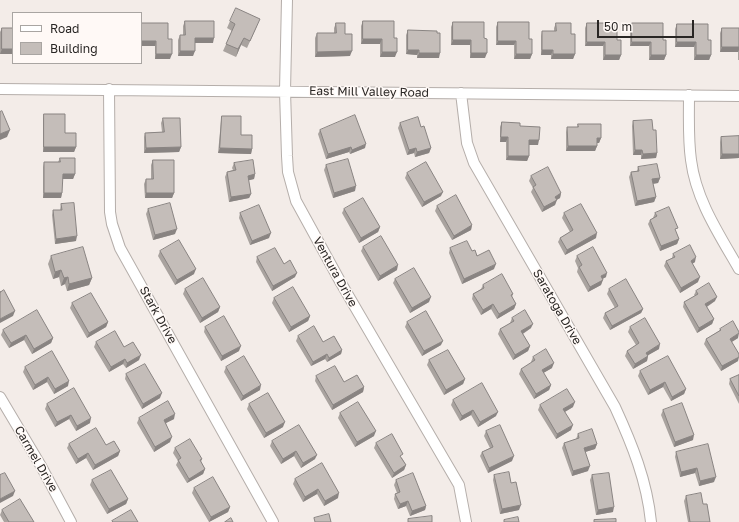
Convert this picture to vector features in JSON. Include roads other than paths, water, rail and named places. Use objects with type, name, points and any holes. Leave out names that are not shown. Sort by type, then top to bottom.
[{"type":"street","name":"Ventura Drive","points":[[287,0],[285,91],[287,156],[291,183],[296,201],[341,283],[459,485],[466,522]]},
{"type":"street","name":"East Mill Valley Road","points":[[0,89],[739,96]]},
{"type":"street","name":"Stark Drive","points":[[109,89],[110,212],[112,224],[120,248],[273,522]]},
{"type":"street","name":"Saratoga Drive","points":[[461,94],[466,143],[474,163],[615,407],[633,446],[646,486],[651,522]]},
{"type":"street","points":[[689,95],[689,149],[696,184],[715,228],[739,269]]},
{"type":"street","name":"Carmel Drive","points":[[0,397],[41,466],[71,522]]}]
